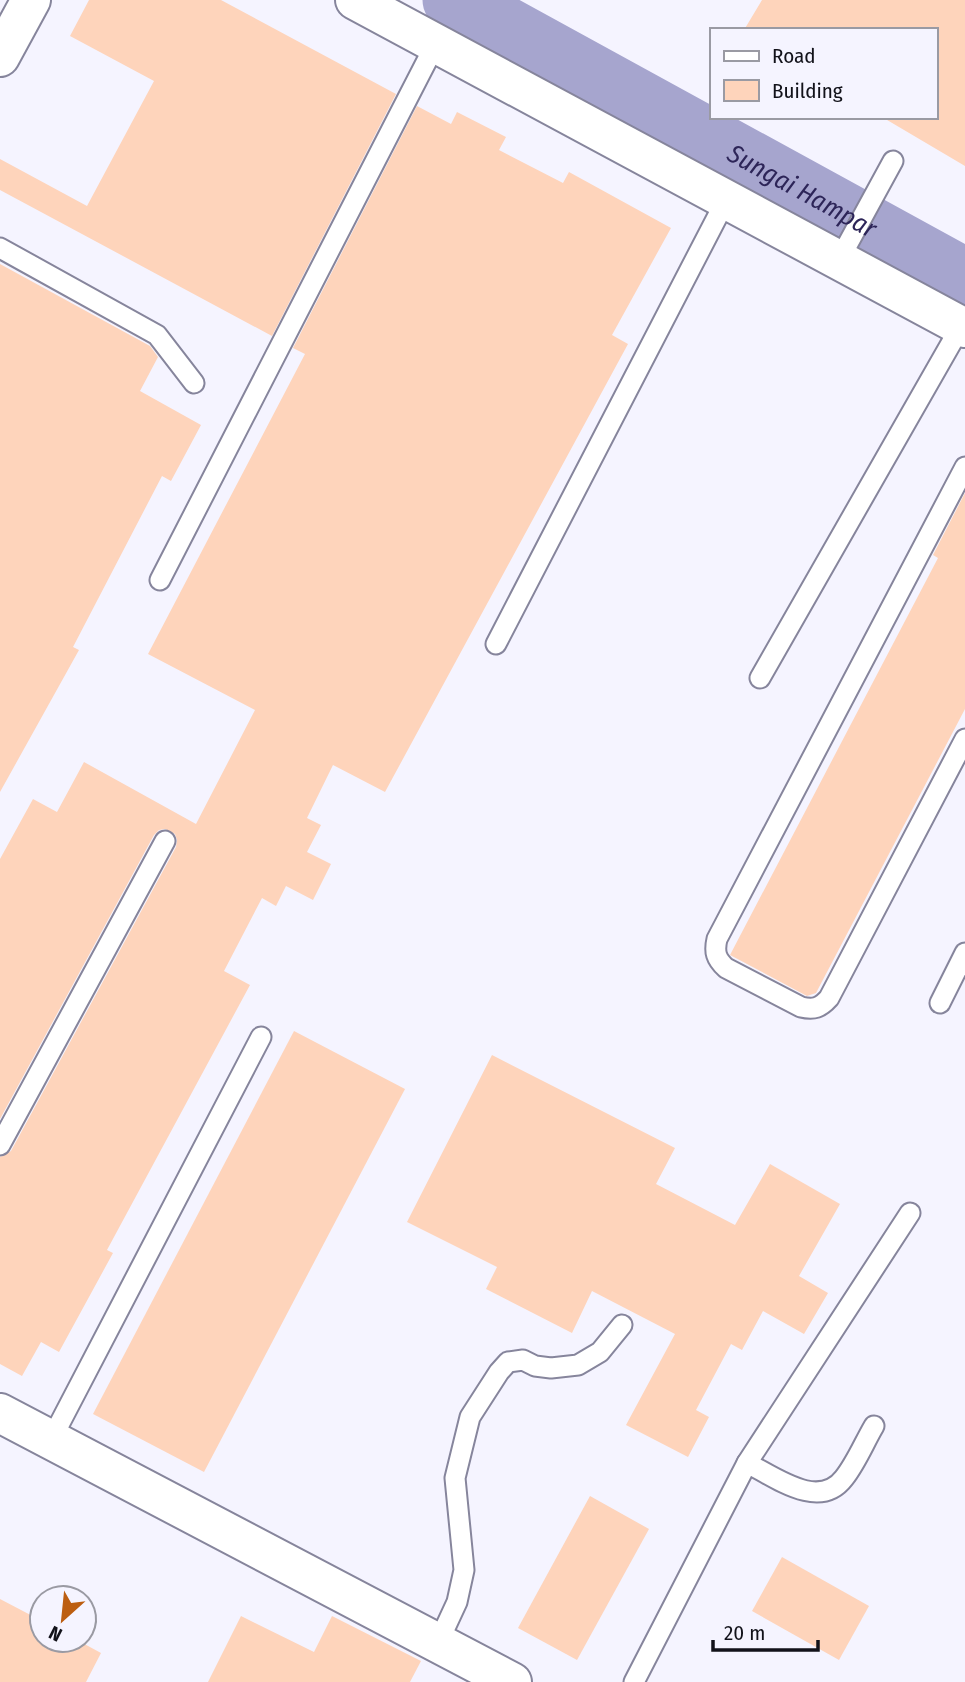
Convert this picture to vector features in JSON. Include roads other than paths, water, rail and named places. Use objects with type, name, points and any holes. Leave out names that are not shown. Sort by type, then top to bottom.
[{"type":"street","points":[[4,42],[31,0]]},
{"type":"street","points":[[355,0],[726,200],[843,251],[963,327]]},
{"type":"street","points":[[0,1413],[512,1682]]},
{"type":"lane","points":[[160,580],[436,43]]},
{"type":"lane","points":[[843,251],[893,161]]},
{"type":"lane","points":[[496,644],[726,200]]},
{"type":"lane","points":[[0,248],[158,335],[194,383]]},
{"type":"lane","points":[[760,678],[963,327]]},
{"type":"lane","points":[[965,467],[717,939],[715,950],[718,960],[726,968],[801,1007],[811,1009],[822,1006],[830,998],[965,739]]},
{"type":"lane","points":[[0,1145],[165,841]]},
{"type":"lane","points":[[940,1003],[965,953]]},
{"type":"lane","points":[[51,1440],[261,1037]]},
{"type":"lane","points":[[634,1682],[747,1463],[910,1213]]},
{"type":"lane","points":[[438,1643],[457,1602],[464,1570],[455,1478],[470,1416],[499,1372],[509,1362],[523,1360],[535,1366],[551,1368],[578,1365],[600,1352],[622,1325]]},
{"type":"lane","points":[[747,1463],[803,1490],[819,1494],[834,1489],[845,1478],[874,1426]]},
{"type":"waterway","name":"Sungai Hampar","points":[[454,0],[965,280]]}]
